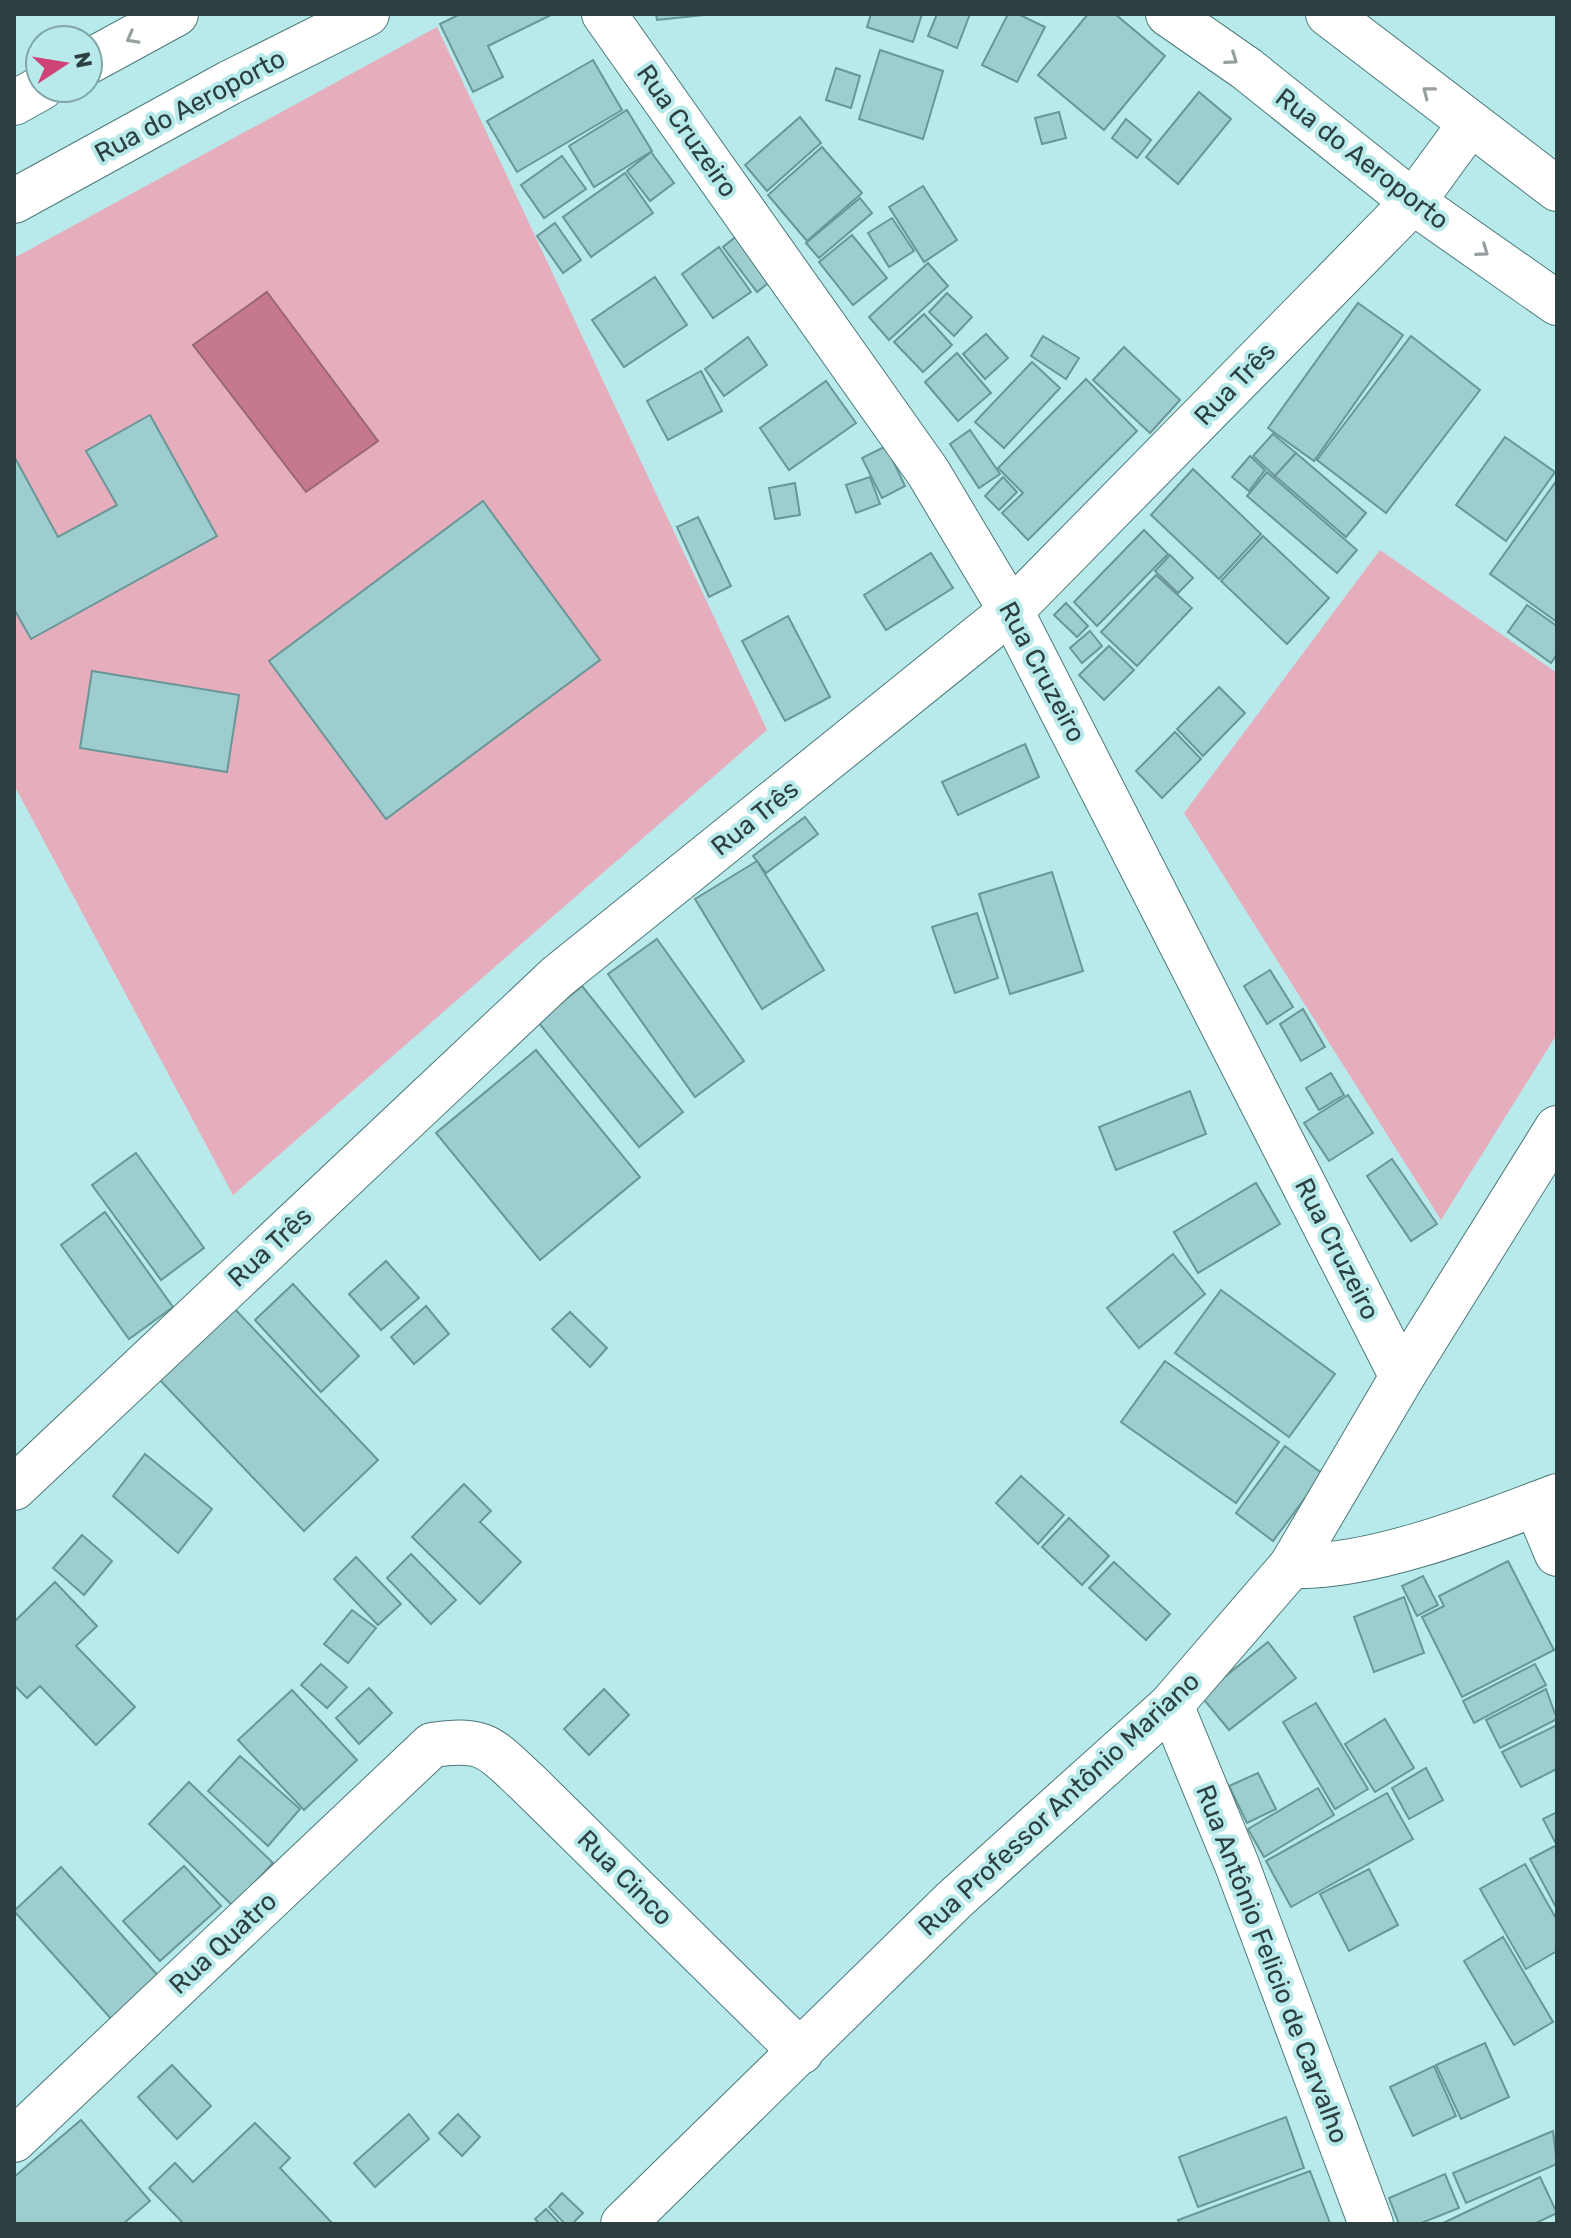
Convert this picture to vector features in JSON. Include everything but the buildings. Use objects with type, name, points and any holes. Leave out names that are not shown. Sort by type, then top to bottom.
[{"type":"street","points":[[104,53],[176,14]]},
{"type":"street","name":"Rua do Aeroporto","points":[[14,201],[229,83],[367,14]]},
{"type":"street","name":"Rua Cruzeiro","points":[[604,14],[928,472],[1011,611],[1402,1377]]},
{"type":"street","name":"Rua do Aeroporto","points":[[1168,14],[1247,69],[1413,202],[1557,303]]},
{"type":"street","points":[[1328,14],[1557,189]]},
{"type":"street","name":"Rua Três","points":[[14,1488],[557,977],[1011,611],[1413,202],[1470,124]]},
{"type":"street","name":"Rua Professor Antônio Mariano","points":[[623,2224],[954,1900],[1171,1705],[1291,1566],[1402,1377],[1557,1128]]},
{"type":"street","points":[[1291,1566],[1323,1567],[1361,1562],[1546,1500],[1557,1554]]},
{"type":"street","name":"Rua Antônio Felicio de Carvalho","points":[[1171,1705],[1237,1865],[1371,2224]]},
{"type":"street","name":"Rua Cinco","points":[[432,1745],[464,1740],[489,1747],[801,2052]]},
{"type":"street","name":"Rua Quatro","points":[[14,2140],[432,1745]]},
{"type":"shaded area","points":[[437,27],[767,730],[233,1195],[14,785],[14,258]]},
{"type":"shaded area","points":[[267,292],[378,441],[306,492],[193,345]]},
{"type":"shaded area","points":[[1380,550],[1557,673],[1557,1034],[1441,1220],[1184,813]]}]
